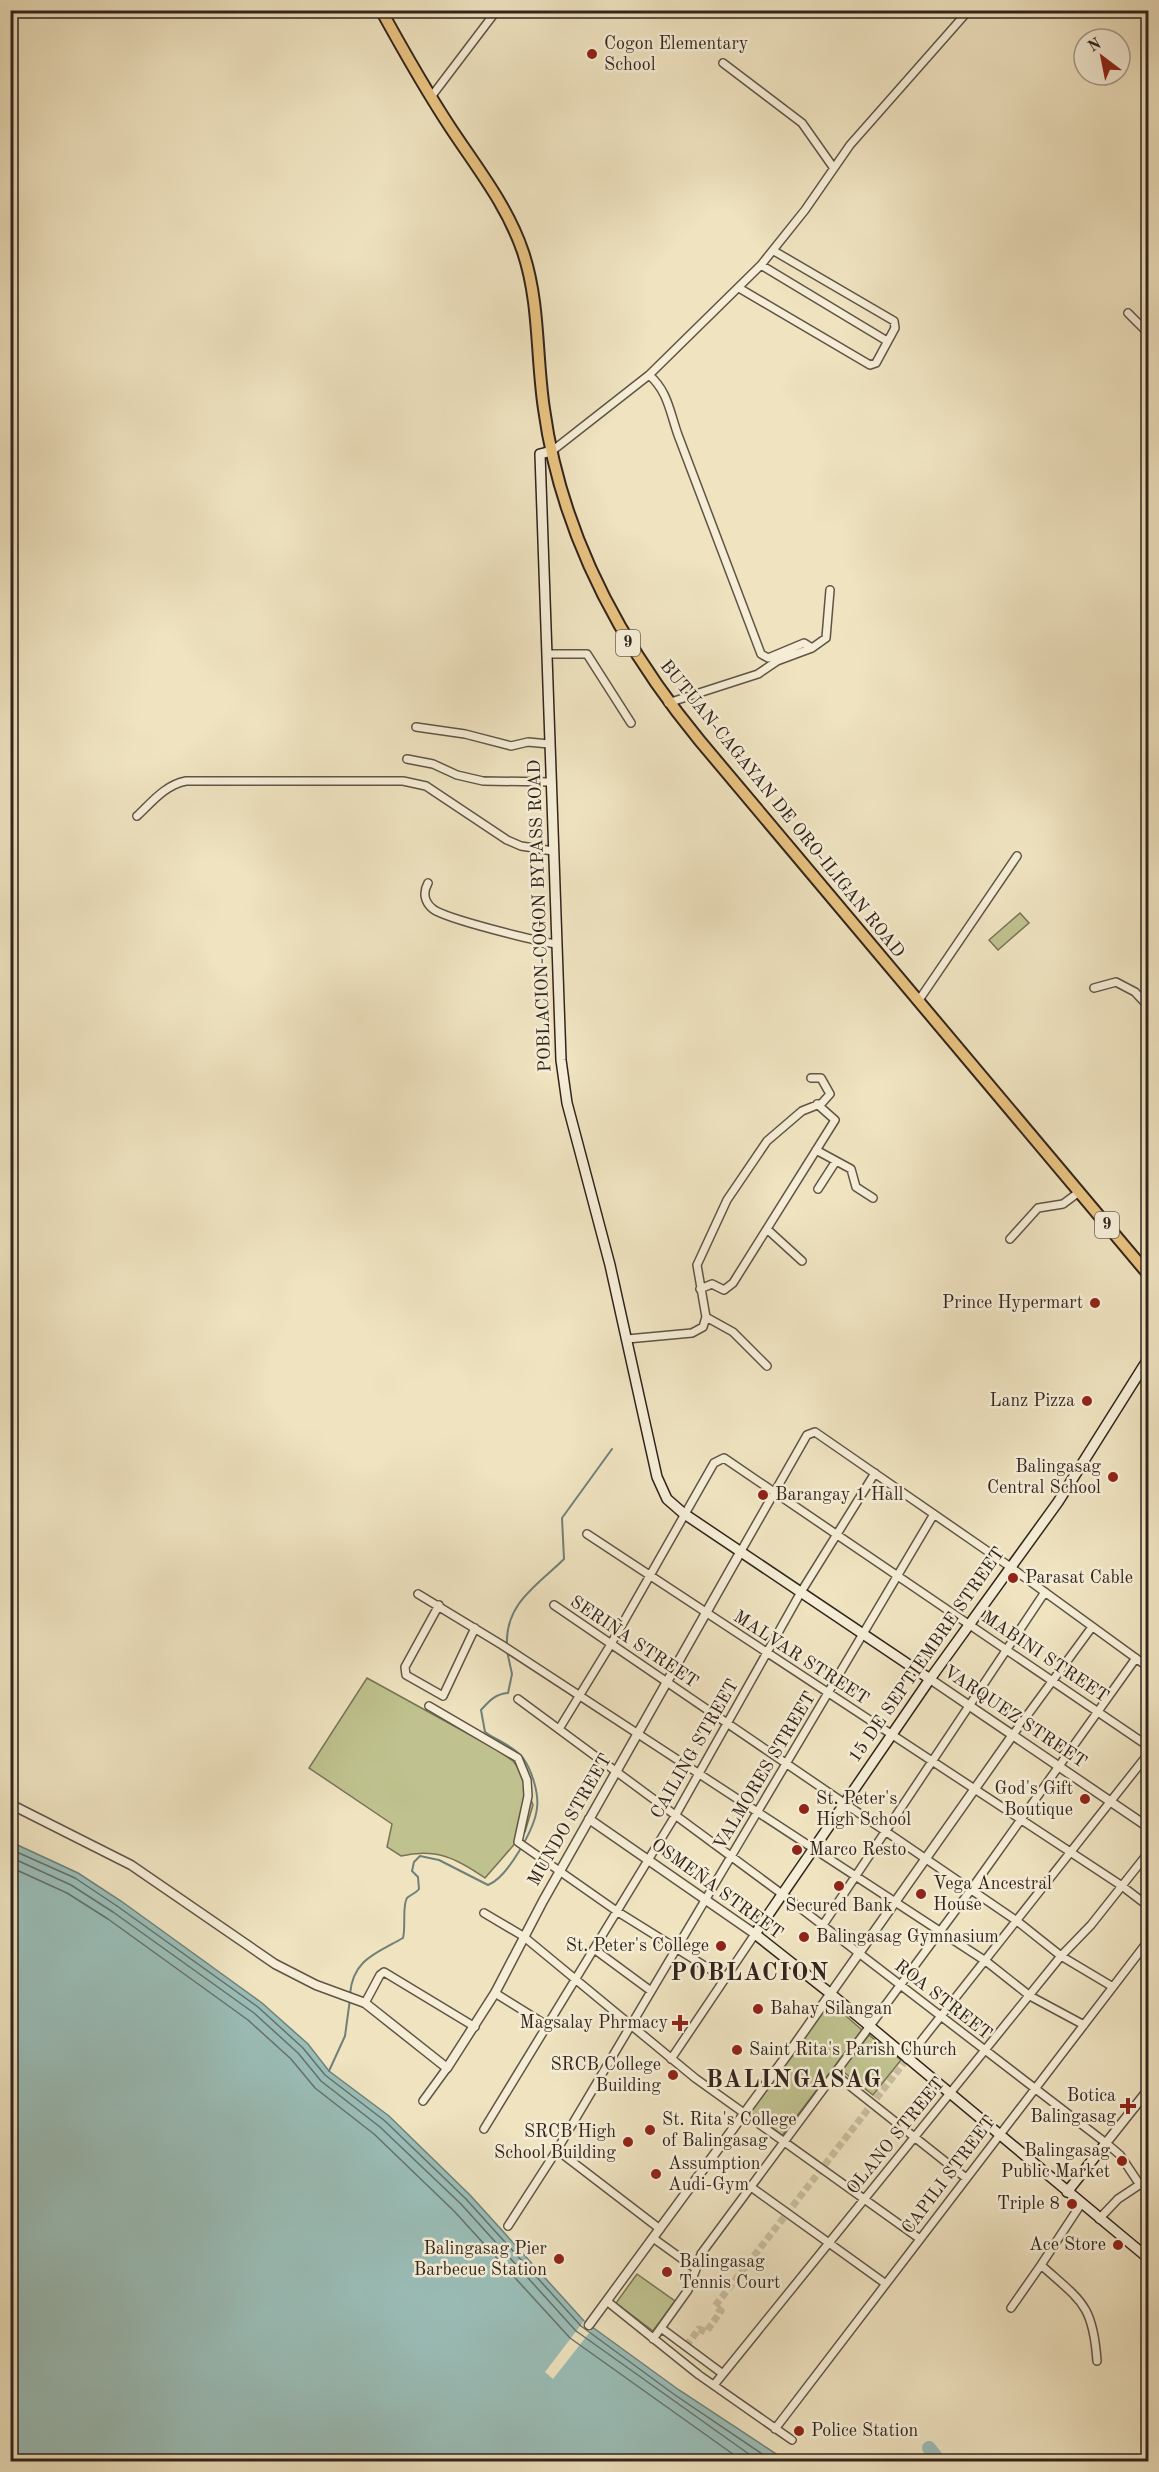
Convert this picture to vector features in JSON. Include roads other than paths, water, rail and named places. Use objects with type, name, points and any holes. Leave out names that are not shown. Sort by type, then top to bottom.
[{"type":"highway","name":"BUTUAN-CAGAYAN DE ORO-ILIGAN ROAD","points":[[381,10],[430,97],[487,179],[522,250],[535,299],[544,410],[552,451],[571,518],[598,585],[635,653],[668,703],[1149,1274]]},
{"type":"main road","name":"POBLACION-COGON BYPASS ROAD","points":[[552,451],[540,454],[550,782],[563,1082],[627,1339],[657,1477],[667,1498],[683,1513]]},
{"type":"main road","name":"15 DE SEPTIEMBRE STREET","points":[[755,1934],[930,1679],[1084,1462],[1149,1359]]},
{"type":"main road","name":"VARQUEZ STREET","points":[[683,1513],[930,1679]]},
{"type":"main road","name":"OSMEÑA STREET","points":[[755,1934],[831,1994],[1099,2219],[1149,2258]]},
{"type":"main road","points":[[1067,2192],[1106,2143]]},
{"type":"street","points":[[430,97],[497,10]]},
{"type":"street","points":[[552,451],[649,375],[761,265],[774,251],[833,167],[969,10]]},
{"type":"street","points":[[723,63],[802,123],[833,167]]},
{"type":"street","points":[[739,288],[870,365],[876,363],[896,324],[891,318],[774,251]]},
{"type":"street","points":[[761,265],[887,341]]},
{"type":"street","points":[[1128,313],[1149,333]]},
{"type":"street","points":[[649,375],[661,387],[668,401],[678,435],[761,654],[768,658],[804,643],[812,648]]},
{"type":"street","points":[[668,703],[758,674],[777,661],[812,648],[826,638],[830,590]]},
{"type":"street","points":[[547,654],[587,654],[631,723]]},
{"type":"street","points":[[416,727],[465,734],[511,746],[528,742],[549,744]]},
{"type":"street","points":[[407,759],[433,764],[458,775],[483,781],[550,782]]},
{"type":"street","points":[[138,816],[161,792],[174,784],[186,781],[403,781],[426,786],[507,840],[527,848],[553,851]]},
{"type":"street","points":[[919,1000],[1017,856]]},
{"type":"street","points":[[428,883],[425,898],[438,912],[483,927],[556,944]]},
{"type":"street","points":[[1094,988],[1116,982],[1135,992],[1149,1006]]},
{"type":"street","points":[[627,1339],[692,1333],[703,1327],[706,1317],[700,1289],[698,1260],[731,1192],[767,1141],[806,1108],[817,1104],[830,1094],[821,1078],[811,1078]]},
{"type":"street","points":[[700,1289],[712,1284],[724,1290],[731,1285],[768,1230],[835,1120],[817,1104]]},
{"type":"street","points":[[816,1150],[853,1171],[855,1187],[873,1198]]},
{"type":"street","points":[[818,1189],[836,1161]]},
{"type":"street","points":[[1010,1239],[1038,1208],[1060,1205],[1079,1192]]},
{"type":"street","points":[[768,1230],[802,1261]]},
{"type":"street","points":[[706,1317],[733,1332],[767,1366]]},
{"type":"street","points":[[741,1551],[807,1435],[812,1432],[817,1433],[1009,1566],[1149,1667]]},
{"type":"street","name":"MABINI STREET","points":[[683,1513],[714,1463],[721,1459],[728,1459],[1149,1746]]},
{"type":"street","name":"CAILING STREET","points":[[484,2130],[675,1816],[801,1592],[874,1473]]},
{"type":"street","points":[[559,1729],[611,1644],[683,1513]]},
{"type":"street","name":"VALMORES STREET","points":[[508,2226],[758,1813],[934,1514]]},
{"type":"street","name":"MALVAR STREET","points":[[587,1534],[1149,1906]]},
{"type":"street","name":"MUNDO STREET","points":[[423,2101],[475,2027],[559,1872],[741,1551]]},
{"type":"street","points":[[823,1925],[854,1875],[1045,1592]]},
{"type":"street","points":[[418,1594],[502,1645],[637,1736],[987,1962],[1030,1996],[1084,2025]]},
{"type":"street","points":[[438,1605],[405,1667],[406,1674],[443,1696],[474,1628]]},
{"type":"street","name":"SERIÑA STREET","points":[[554,1605],[1017,1921],[1061,1956],[1113,1987]]},
{"type":"street","points":[[589,2325],[831,1994],[1012,1736],[1092,1627]]},
{"type":"street","points":[[653,2339],[688,2290],[701,2254],[938,1931],[970,1891],[1136,1659]]},
{"type":"street","name":"VARQUEZ STREET","points":[[930,1679],[1149,1827]]},
{"type":"street","name":"ROA STREET","points":[[518,1699],[782,1894],[1033,2090],[1106,2143],[1120,2156],[1140,2185]]},
{"type":"street","points":[[429,1706],[518,1758],[527,1780],[528,1796],[518,1842],[522,1846],[618,1912],[724,1978]]},
{"type":"street","points":[[907,2059],[987,1962],[1149,1754]]},
{"type":"street","points":[[10,1804],[131,1865],[282,1969],[361,2001],[447,2068]]},
{"type":"street","name":"OSMEÑA STREET","points":[[590,1819],[755,1934]]},
{"type":"street","name":"OLANO STREET","points":[[714,2385],[1061,1956],[1149,1853]]},
{"type":"street","points":[[484,1913],[524,1936],[671,2059],[744,2114],[920,2239]]},
{"type":"street","name":"15 DE SEPTIEMBRE STREET","points":[[671,2059],[755,1934]]},
{"type":"street","name":"CAPILI STREET","points":[[775,2429],[998,2135],[1149,1941]]},
{"type":"street","points":[[594,1949],[651,1991]]},
{"type":"street","points":[[361,2001],[384,1972],[475,2027]]},
{"type":"street","points":[[495,1992],[548,2026]]},
{"type":"street","points":[[835,2074],[966,2178]]},
{"type":"street","points":[[1106,2143],[1149,2090]]},
{"type":"street","points":[[556,2150],[660,2229]]},
{"type":"street","points":[[1099,2219],[1118,2199],[1149,2179]]},
{"type":"street","points":[[751,2187],[886,2284]]},
{"type":"street","points":[[1011,2308],[1081,2204]]},
{"type":"street","points":[[653,2238],[696,2269]]},
{"type":"street","points":[[1041,2265],[1072,2293],[1087,2311],[1093,2327],[1096,2361]]},
{"type":"street","points":[[608,2302],[714,2385],[792,2440]]},
{"type":"street","points":[[661,2328],[723,2374]]},
{"type":"water","points":[[11,1842],[78,1873],[121,1901],[262,2003],[308,2044],[329,2071],[389,2116],[470,2195],[584,2321],[679,2390],[787,2461],[11,2462]]},
{"type":"waterway","points":[[507,1645],[511,1618],[517,1606],[564,1559],[562,1518],[612,1449]]},
{"type":"waterway","points":[[350,1994],[352,1982],[361,1965],[368,1958],[403,1938],[406,1901],[419,1889],[418,1877],[412,1871],[414,1862],[420,1856],[439,1860],[488,1885],[504,1872],[526,1839],[537,1808],[536,1789],[532,1775],[523,1758],[515,1750],[485,1732],[481,1710],[496,1696],[508,1693],[512,1674],[507,1651]]},
{"type":"waterway","points":[[329,2071],[345,2036],[350,1999]]},
{"type":"waterway","points":[[929,2448],[940,2462]]},
{"type":"tunnel","points":[[686,2346],[699,2329],[706,2332],[721,2311],[715,2306],[907,2059]]},
{"type":"place","name":"Cogon Elementary School","points":[[592,54]]},
{"type":"place","name":"Prince Hypermart","points":[[1095,1303]]},
{"type":"place","name":"Lanz Pizza","points":[[1087,1401]]},
{"type":"place","name":"Balingasag Central School","points":[[1113,1477]]},
{"type":"place","name":"Barangay 1 Hall","points":[[763,1495]]},
{"type":"place","name":"Parasat Cable","points":[[1013,1578]]},
{"type":"place","name":"God's Gift Boutique","points":[[1085,1799]]},
{"type":"place","name":"St. Peter's High School","points":[[804,1809]]},
{"type":"place","name":"Marco Resto","points":[[797,1850]]},
{"type":"place","name":"Secured Bank","points":[[839,1886]]},
{"type":"place","name":"Vega Ancestral House","points":[[921,1894]]},
{"type":"place","name":"Balingasag Gymnasium","points":[[804,1937]]},
{"type":"place","name":"St. Peter's College","points":[[721,1946]]},
{"type":"place","name":"Bahay Silangan","points":[[758,2009]]},
{"type":"place","name":"Magsalay Phrmacy","points":[[680,2023]]},
{"type":"place","name":"Saint Rita's Parish Church","points":[[737,2050]]},
{"type":"place","name":"SRCB College Building","points":[[673,2075]]},
{"type":"place","name":"Botica Balingasag","points":[[1128,2106]]},
{"type":"place","name":"St. Rita's College of Balingasag","points":[[650,2130]]},
{"type":"place","name":"SRCB High School Building","points":[[628,2142]]},
{"type":"place","name":"Balingasag Public Market","points":[[1122,2161]]},
{"type":"place","name":"Assumption Audi-Gym","points":[[656,2174]]},
{"type":"place","name":"Triple 8","points":[[1072,2204]]},
{"type":"place","name":"Ace Store","points":[[1118,2245]]},
{"type":"place","name":"Balingasag Pier Barbecue Station","points":[[559,2259]]},
{"type":"place","name":"Balingasag Tennis Court","points":[[667,2272]]},
{"type":"place","name":"Police Station","points":[[799,2431]]},
{"type":"district","name":"POBLACION","points":[[750,1974]]},
{"type":"district","name":"BALINGASAG","points":[[794,2081]]}]
